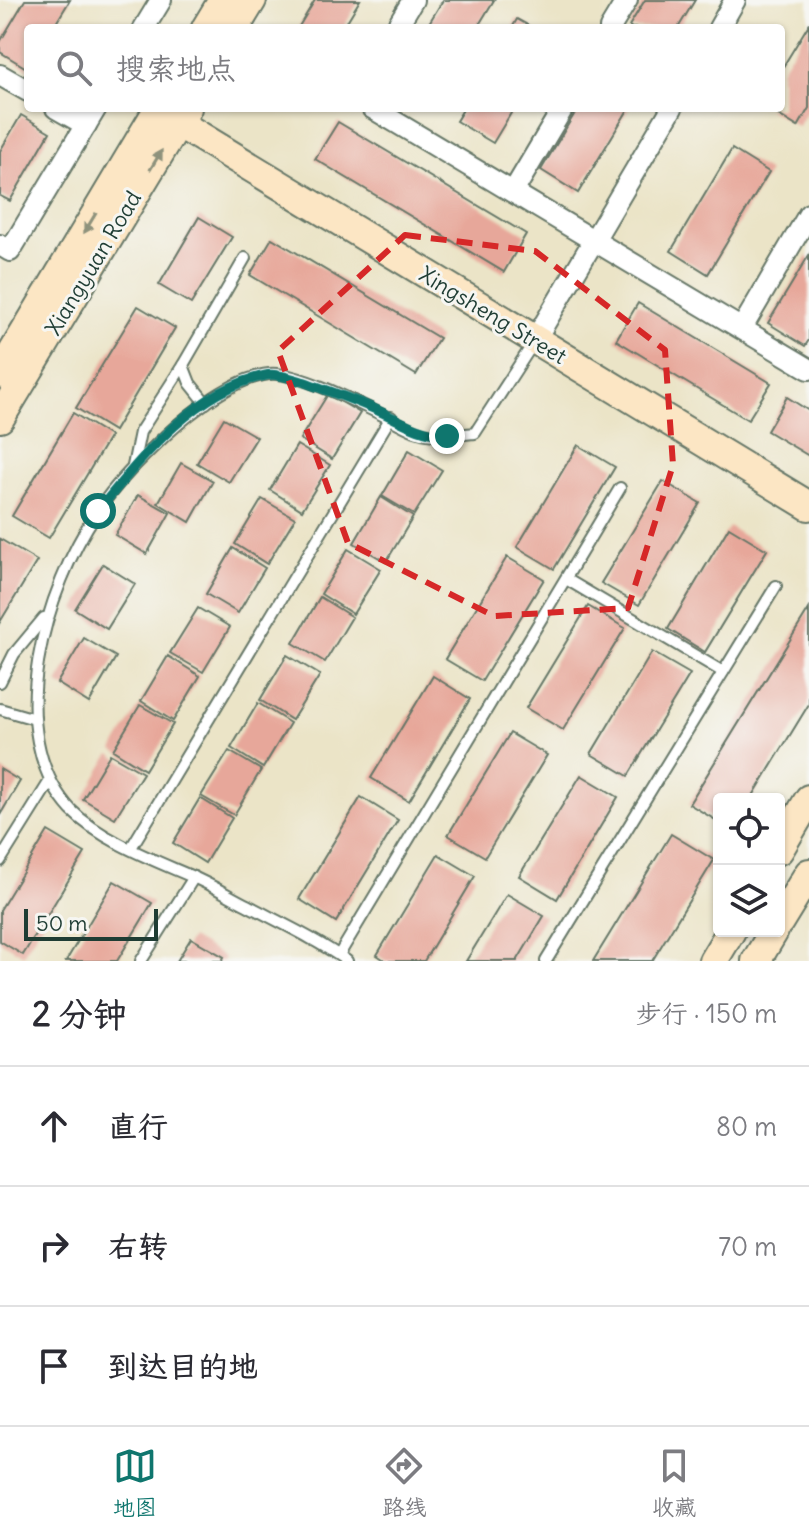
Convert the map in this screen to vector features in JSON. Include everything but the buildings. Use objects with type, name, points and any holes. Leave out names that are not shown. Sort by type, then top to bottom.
[{"type":"street","points":[[146,24],[161,0]]},
{"type":"street","points":[[208,24],[223,0]]},
{"type":"street","points":[[237,24],[252,0]]},
{"type":"street","points":[[398,24],[413,0]]},
{"type":"street","points":[[612,24],[627,0]]},
{"type":"street","points":[[721,24],[735,0]]},
{"type":"street","points":[[0,75],[24,89]]},
{"type":"street","points":[[0,245],[10,251],[91,117],[72,112]]},
{"type":"street","points":[[379,112],[809,369]]},
{"type":"street","points":[[513,192],[561,112]]},
{"type":"street","points":[[535,340],[670,112]]},
{"type":"street","name":"Xingsheng Street","points":[[174,113],[535,340],[809,506]]},
{"type":"street","name":"Xiangyuan Road","points":[[0,374],[174,113]]},
{"type":"street","name":"Xiangyuan Road","points":[[0,418],[174,113]]},
{"type":"street","points":[[742,328],[809,214]]},
{"type":"street","points":[[785,840],[809,799]]},
{"type":"street","points":[[785,912],[809,873]]},
{"type":"street","points":[[713,961],[727,937]]},
{"type":"street","points":[[756,961],[770,937]]},
{"type":"lane","points":[[132,468],[140,432],[245,258]]},
{"type":"lane","points":[[535,340],[475,433],[447,436],[418,432],[391,417],[301,381],[270,374],[226,391],[189,414],[132,468],[98,511],[54,591],[33,684],[36,739],[50,781],[72,811],[131,848],[194,877],[343,958],[620,488]]},
{"type":"lane","points":[[183,365],[190,383],[206,403]]},
{"type":"lane","points":[[131,848],[391,417]]},
{"type":"lane","points":[[566,579],[723,672]]},
{"type":"lane","points":[[546,961],[776,586]]},
{"type":"lane","points":[[0,682],[14,654],[47,613]]},
{"type":"lane","points":[[0,709],[35,719]]},
{"type":"lane","points":[[0,861],[50,781]]},
{"type":"lane","points":[[141,961],[194,877]]},
{"type":"highlighted area","points":[[405,235],[535,251],[665,350],[673,465],[628,608],[494,616],[348,543],[278,351]]},
{"type":"route","points":[[98,511],[137,462],[189,414],[226,391],[270,374],[301,381],[378,410],[418,432],[447,436]]}]
